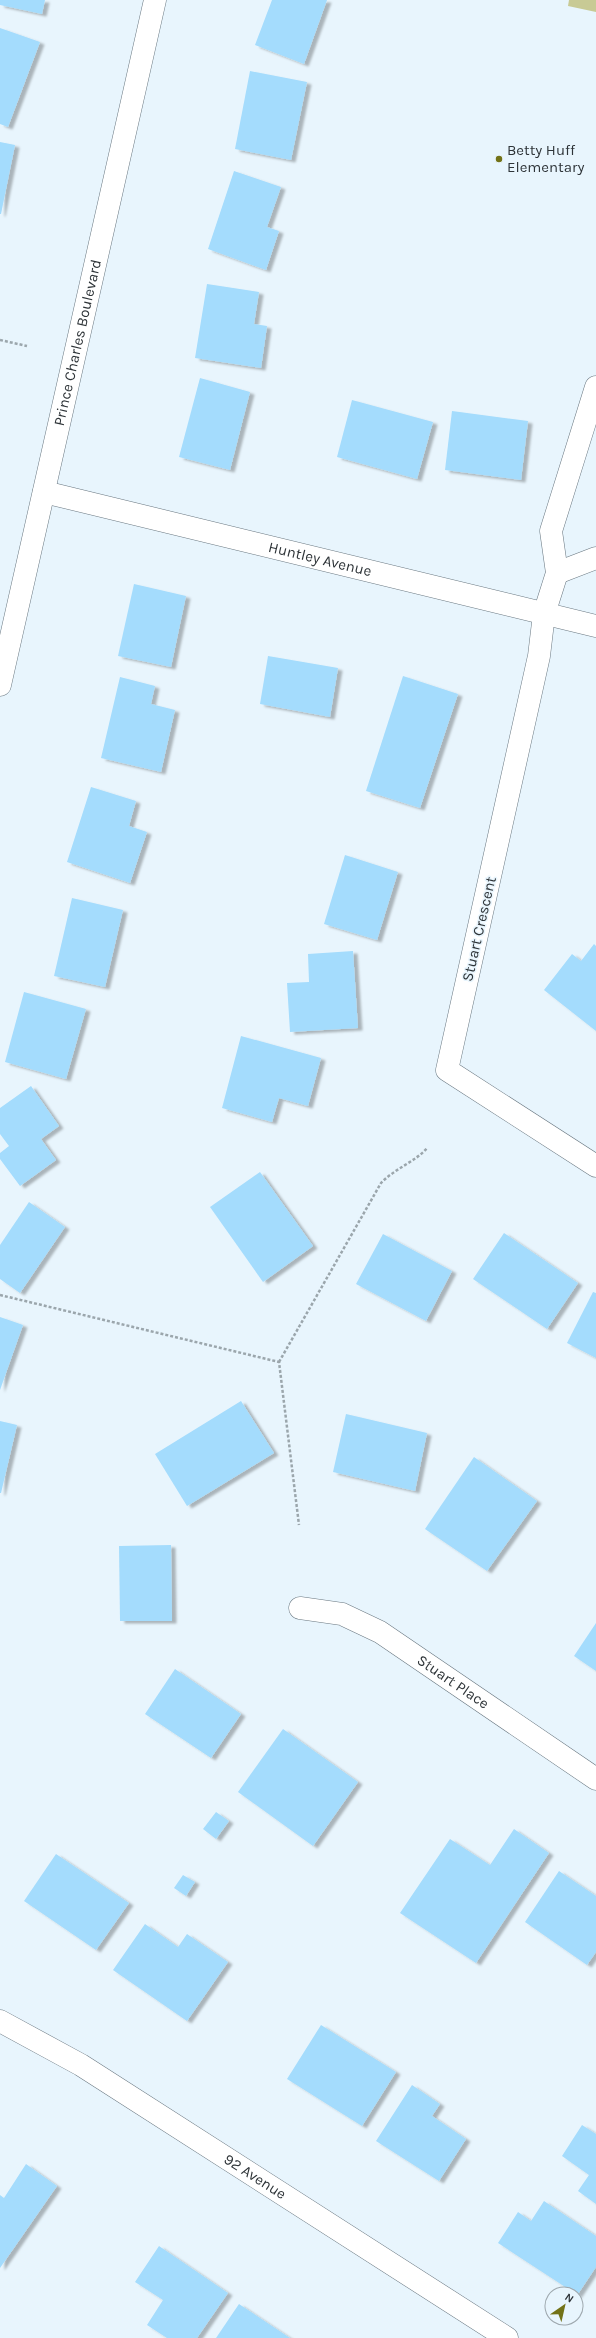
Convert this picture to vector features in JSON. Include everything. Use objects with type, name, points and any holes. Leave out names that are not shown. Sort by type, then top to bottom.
[{"type":"street","name":"Prince Charles Boulevard","points":[[0,686],[155,0]]},
{"type":"street","points":[[544,614],[557,573],[551,531],[596,387]]},
{"type":"street","name":"Huntley Avenue","points":[[44,492],[596,626]]},
{"type":"street","points":[[557,573],[596,558]]},
{"type":"street","name":"Stuart Crescent","points":[[544,614],[539,656],[447,1070],[596,1166]]},
{"type":"street","name":"Stuart Place","points":[[300,1608],[342,1614],[380,1632],[596,1779]]},
{"type":"street","name":"92 Avenue","points":[[0,2021],[81,2065],[507,2338]]},
{"type":"path","points":[[0,340],[27,346]]},
{"type":"path","points":[[299,1525],[279,1362],[381,1183],[390,1173],[422,1154],[427,1148]]},
{"type":"path","points":[[0,1295],[279,1362]]},
{"type":"green space","points":[[569,0],[596,0],[596,12],[568,6]]},
{"type":"building","points":[[0,0],[45,0],[42,14],[0,5]]},
{"type":"building","points":[[272,0],[327,0],[304,64],[255,45]]},
{"type":"building","points":[[0,28],[40,42],[8,127],[0,124]]},
{"type":"building","points":[[250,71],[307,82],[291,160],[235,149]]},
{"type":"building","points":[[0,142],[15,145],[1,214],[0,214]]},
{"type":"building","points":[[234,171],[281,187],[267,227],[279,231],[266,270],[208,249]]},
{"type":"building","points":[[207,284],[259,292],[254,324],[267,326],[261,368],[195,358]]},
{"type":"building","points":[[200,378],[250,392],[230,470],[179,457]]},
{"type":"building","points":[[352,400],[433,422],[417,479],[337,457]]},
{"type":"building","points":[[452,411],[528,421],[521,480],[445,470]]},
{"type":"building","points":[[134,584],[186,596],[171,667],[118,656]]},
{"type":"building","points":[[268,656],[338,668],[330,717],[260,704]]},
{"type":"building","points":[[403,676],[458,694],[420,808],[366,791]]},
{"type":"building","points":[[120,677],[155,686],[151,704],[175,710],[161,772],[101,758]]},
{"type":"building","points":[[91,787],[136,801],[129,826],[147,832],[130,883],[67,862]]},
{"type":"building","points":[[345,855],[398,872],[377,940],[324,924]]},
{"type":"building","points":[[72,898],[123,910],[105,987],[54,976]]},
{"type":"building","points":[[594,944],[596,946],[596,1031],[544,990],[572,954],[581,961]]},
{"type":"building","points":[[353,951],[358,1028],[290,1032],[287,983],[309,982],[308,954]]},
{"type":"building","points":[[24,992],[86,1009],[66,1079],[5,1062]]},
{"type":"building","points":[[241,1036],[321,1058],[308,1106],[279,1098],[272,1122],[222,1108]]},
{"type":"building","points":[[31,1086],[59,1126],[41,1139],[56,1160],[20,1186],[0,1159],[0,1153],[9,1146],[0,1134],[0,1108]]},
{"type":"building","points":[[260,1172],[313,1246],[263,1282],[210,1207]]},
{"type":"building","points":[[29,1202],[65,1227],[20,1293],[0,1279],[0,1245]]},
{"type":"building","points":[[504,1233],[578,1283],[547,1329],[473,1279]]},
{"type":"building","points":[[383,1234],[452,1271],[426,1321],[356,1284]]},
{"type":"building","points":[[593,1292],[596,1293],[596,1358],[567,1343]]},
{"type":"building","points":[[0,1317],[23,1325],[0,1390]]},
{"type":"building","points":[[241,1401],[274,1453],[187,1506],[155,1454]]},
{"type":"building","points":[[346,1414],[427,1433],[415,1491],[333,1472]]},
{"type":"building","points":[[0,1421],[17,1425],[1,1493],[0,1493]]},
{"type":"building","points":[[474,1457],[537,1501],[487,1571],[425,1529]]},
{"type":"building","points":[[171,1545],[172,1621],[120,1621],[119,1546]]},
{"type":"building","points":[[596,1623],[596,1671],[574,1656]]},
{"type":"building","points":[[175,1669],[241,1714],[211,1758],[145,1714]]},
{"type":"building","points":[[283,1729],[358,1782],[313,1846],[238,1792]]},
{"type":"building","points":[[216,1812],[229,1821],[216,1839],[203,1829]]},
{"type":"building","points":[[514,1829],[549,1853],[476,1963],[400,1913],[450,1839],[490,1865]]},
{"type":"building","points":[[56,1854],[129,1903],[96,1950],[24,1901]]},
{"type":"building","points":[[559,1871],[596,1896],[596,1952],[587,1965],[525,1922]]},
{"type":"building","points":[[183,1875],[195,1882],[186,1896],[174,1888]]},
{"type":"building","points":[[145,1924],[178,1947],[187,1934],[228,1962],[187,2021],[113,1970]]},
{"type":"building","points":[[321,2025],[396,2072],[362,2126],[287,2079]]},
{"type":"building","points":[[412,2085],[440,2104],[432,2116],[466,2139],[439,2181],[376,2141]]},
{"type":"building","points":[[582,2125],[596,2134],[596,2204],[578,2191],[589,2175],[562,2156]]},
{"type":"building","points":[[26,2164],[57,2186],[0,2268],[0,2195],[4,2198]]},
{"type":"building","points":[[544,2201],[596,2236],[596,2267],[583,2286],[564,2286],[498,2243],[518,2212],[531,2221]]},
{"type":"building","points":[[159,2246],[228,2293],[197,2338],[167,2338],[147,2325],[163,2300],[135,2282]]},
{"type":"building","points":[[239,2304],[290,2338],[216,2338]]},
{"type":"place","name":"Betty Huff Elementary","points":[[499,159]]}]
